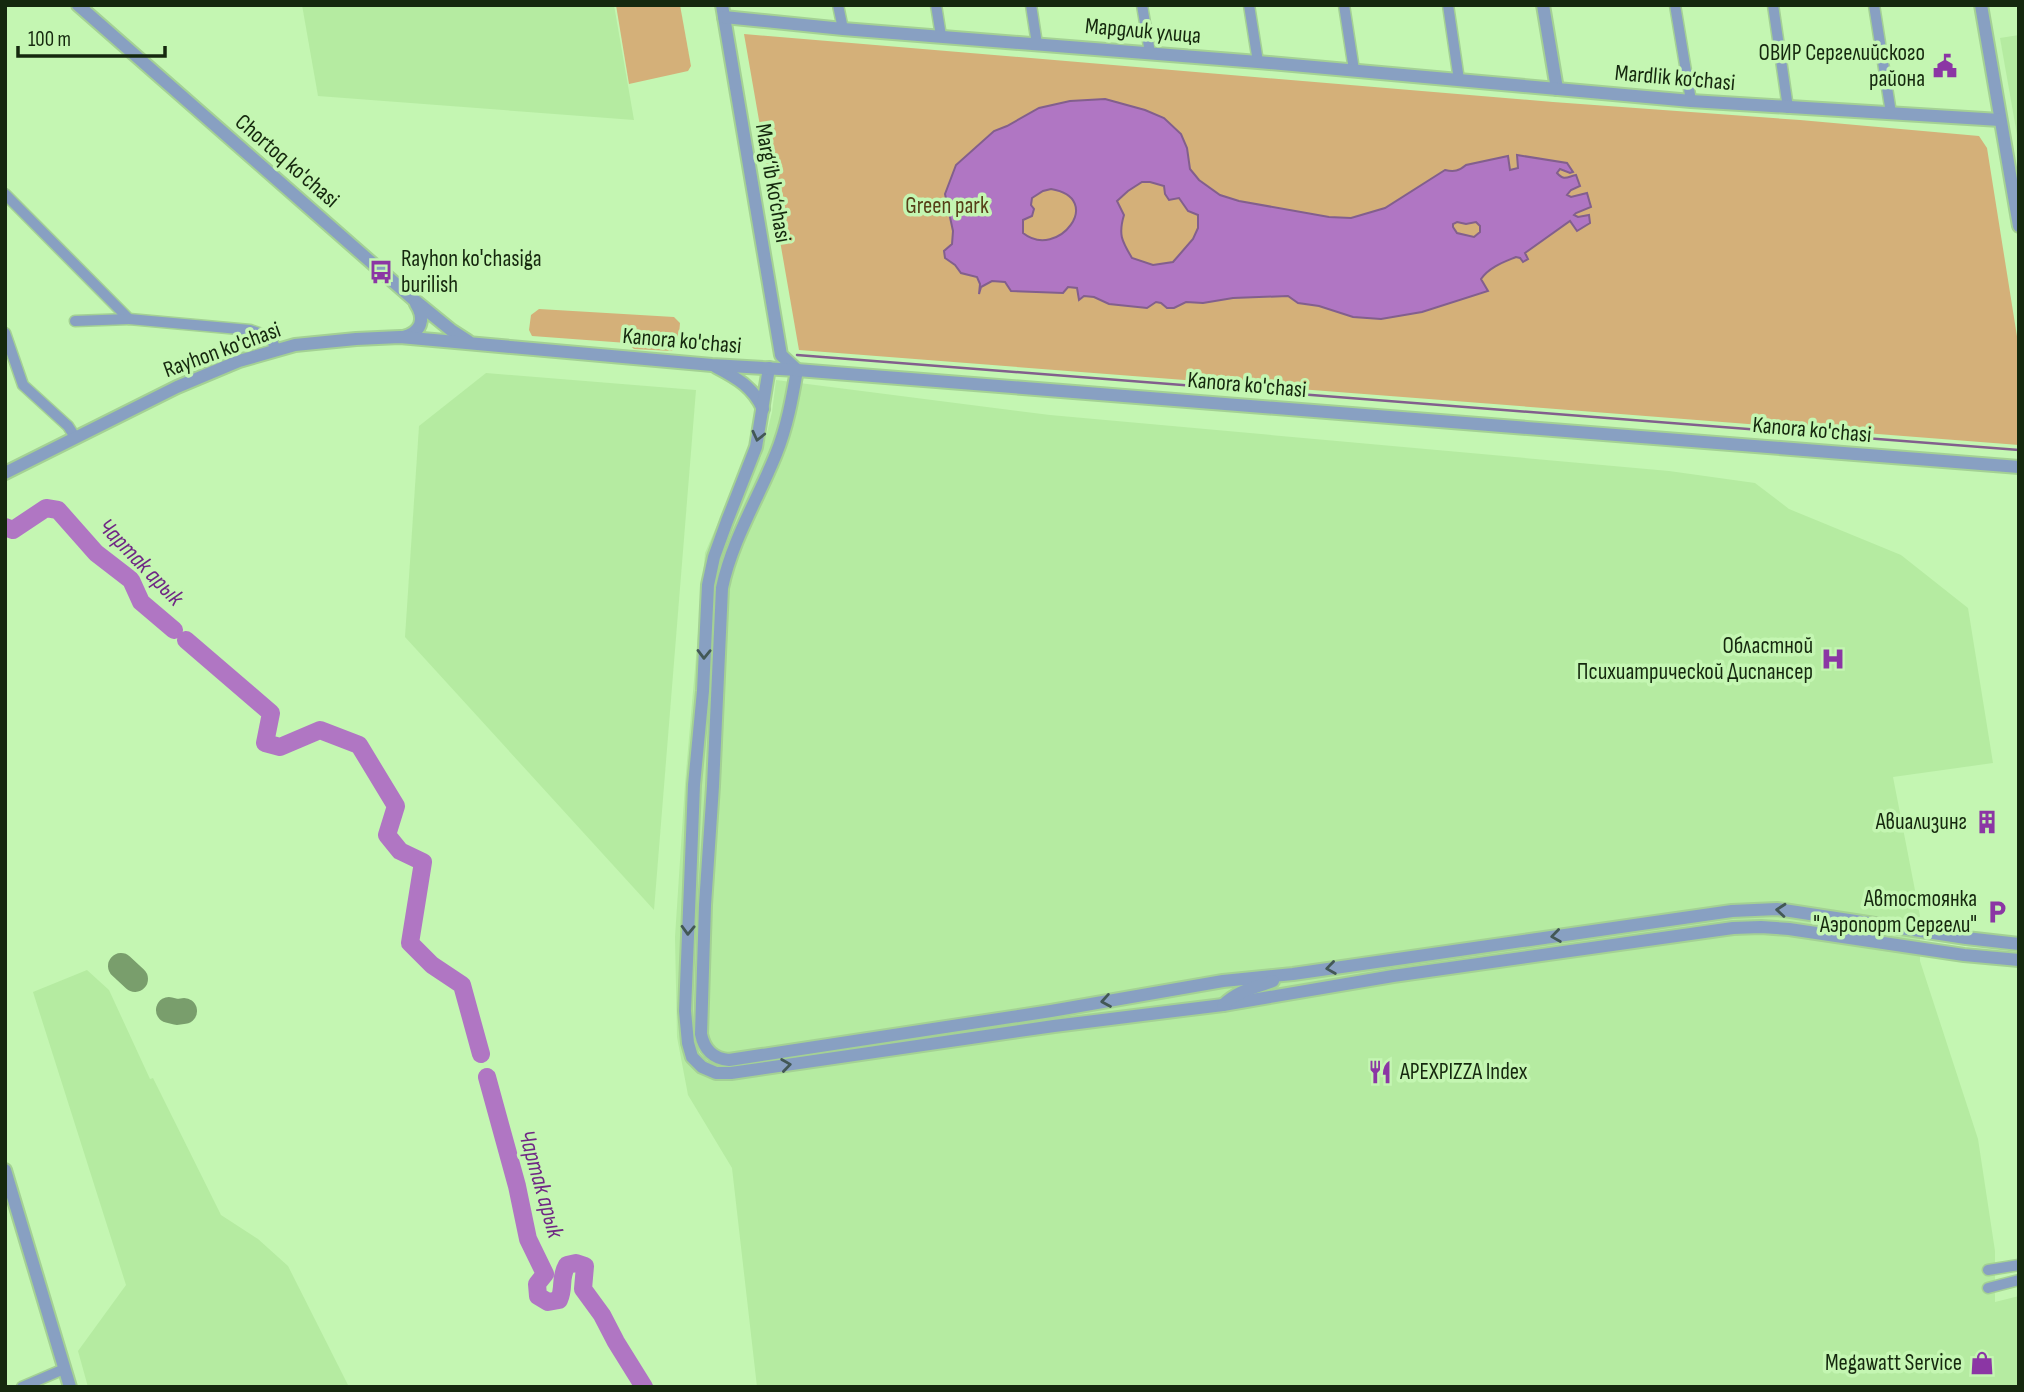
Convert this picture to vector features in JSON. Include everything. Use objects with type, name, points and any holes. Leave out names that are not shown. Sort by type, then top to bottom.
[{"type":"street","name":"Chortoq ko'chasi","points":[[78,5],[412,299],[451,330],[472,342]]},
{"type":"street","points":[[838,5],[842,29]]},
{"type":"street","points":[[936,5],[942,36]]},
{"type":"street","points":[[1031,5],[1037,44]]},
{"type":"street","points":[[1142,5],[1150,53]]},
{"type":"street","points":[[1249,5],[1258,62]]},
{"type":"street","points":[[1345,5],[1354,70]]},
{"type":"street","points":[[1448,5],[1459,80]]},
{"type":"street","points":[[1543,5],[1557,89]]},
{"type":"street","points":[[1675,5],[1691,101]]},
{"type":"street","points":[[1773,5],[1788,108]]},
{"type":"street","points":[[1874,5],[1891,113]]},
{"type":"street","points":[[1981,5],[2019,226]]},
{"type":"street","name":"Мардлик улица","points":[[723,11],[842,29],[1557,89]]},
{"type":"street","name":"Marg‘ib ko‘chasi","points":[[723,11],[780,355]]},
{"type":"street","name":"Mardlik ko‘chasi","points":[[1557,89],[1788,108],[2000,120]]},
{"type":"street","points":[[5,194],[129,319]]},
{"type":"street","points":[[400,337],[413,334],[421,324],[420,312],[412,299]]},
{"type":"street","points":[[75,321],[129,319],[250,330],[270,337],[276,349]]},
{"type":"street","points":[[5,333],[23,385],[68,426],[75,438]]},
{"type":"street","name":"Rayhon ko'chasi","points":[[5,473],[177,387],[276,349],[314,342],[400,337],[472,342]]},
{"type":"street","name":"Kanora ko'chasi","points":[[472,342],[712,365],[2019,467]]},
{"type":"street","points":[[2019,944],[1777,909],[1755,909],[1293,974],[1219,981],[1051,1011],[729,1060],[713,1056],[704,1046],[701,1034],[722,588],[734,544],[783,436],[797,370],[780,355],[769,368],[764,410],[753,455],[714,557],[708,584],[702,702],[694,785],[685,1011],[688,1044],[694,1060],[705,1069],[716,1073],[731,1073],[1054,1026],[1223,1006],[1393,976],[1733,928],[1789,929],[1964,955],[2019,960]]},
{"type":"street","points":[[712,365],[747,385],[764,410]]},
{"type":"street","points":[[694,785],[713,786]]},
{"type":"street","points":[[689,905],[705,905]]},
{"type":"street","points":[[1223,1006],[1244,990],[1293,974]]},
{"type":"street","points":[[705,1069],[713,1056]]},
{"type":"street","points":[[5,1170],[70,1387]]},
{"type":"street","points":[[1988,1270],[2019,1265]]},
{"type":"street","points":[[1988,1287],[2019,1280]]},
{"type":"street","points":[[22,1387],[64,1369]]},
{"type":"shaded area","points":[[302,5],[614,5],[634,120],[318,96]]},
{"type":"shaded area","points":[[2019,35],[2019,146],[2000,38]]},
{"type":"shaded area","points":[[1105,99],[1164,118],[1181,134],[1187,148],[1190,169],[1199,180],[1220,195],[1239,201],[1329,217],[1351,218],[1385,208],[1445,170],[1461,169],[1466,165],[1508,156],[1510,170],[1518,168],[1517,155],[1567,163],[1573,172],[1560,169],[1557,173],[1564,178],[1576,175],[1580,186],[1567,195],[1571,197],[1587,193],[1591,207],[1574,215],[1589,215],[1590,223],[1577,231],[1570,221],[1525,253],[1528,259],[1523,262],[1516,257],[1492,268],[1481,279],[1488,291],[1422,312],[1381,319],[1353,317],[1319,306],[1298,303],[1288,296],[1186,302],[1174,308],[1167,308],[1156,302],[1147,308],[1109,304],[1094,297],[1084,296],[1079,300],[1077,288],[1068,287],[1063,293],[1011,291],[1005,282],[992,281],[981,287],[979,294],[980,284],[977,277],[961,273],[945,258],[944,251],[952,244],[953,231],[945,194],[956,165],[994,131],[1039,108],[1070,101]],"holes":[[[1142,182],[1164,186],[1169,200],[1179,198],[1188,211],[1198,215],[1198,228],[1193,239],[1173,262],[1153,265],[1132,258],[1122,238],[1124,215],[1117,201]],[[1051,189],[1067,195],[1075,204],[1076,214],[1071,225],[1062,234],[1037,240],[1023,233],[1023,220],[1032,216],[1032,198]],[[1476,222],[1480,226],[1480,232],[1474,237],[1457,233],[1453,224]]]},
{"type":"shaded area","points":[[486,373],[696,390],[654,910],[405,637],[419,426]]},
{"type":"shaded area","points":[[776,380],[1050,415],[1669,471],[1755,483],[1789,509],[1901,555],[1968,608],[1993,763],[1893,777],[1920,916],[1920,961],[1978,1139],[1995,1251],[1995,1302],[2019,1296],[2019,1387],[757,1387],[732,1168],[688,1095],[677,1037],[675,937],[705,553],[730,495],[761,457],[772,412]]},
{"type":"shaded area","points":[[87,970],[109,990],[150,1079],[153,1078],[221,1215],[258,1239],[288,1266],[349,1387],[88,1387],[78,1351],[126,1285],[33,992]]},
{"type":"green space","points":[[616,5],[680,5],[691,66],[688,71],[629,84]]},
{"type":"green space","name":"Green park","points":[[744,34],[1979,136],[1987,148],[2019,349],[2019,445],[799,350]]},
{"type":"green space","points":[[539,309],[674,317],[680,323],[678,346],[672,351],[634,349],[627,343],[532,336],[529,330],[531,315]]},
{"type":"waterway","points":[[797,355],[2019,450]]},
{"type":"waterway","name":"Чартак арык","points":[[5,527],[13,530],[46,508],[58,510],[96,553],[131,580],[141,602],[174,630]]},
{"type":"waterway","name":"Чартак арык","points":[[186,640],[271,713],[265,743],[280,747],[320,730],[359,745],[396,806],[387,835],[400,851],[423,862],[410,943],[432,965],[462,985],[481,1054]]},
{"type":"waterway","name":"Чартак арык","points":[[487,1077],[517,1186],[528,1239],[545,1274],[537,1284],[538,1296],[548,1302],[559,1300],[567,1265],[576,1263],[585,1266],[583,1289],[602,1315],[644,1387]]},
{"type":"taxiway","points":[[121,966],[135,979]]},
{"type":"taxiway","points":[[169,1010],[184,1011]]},
{"type":"place","name":"ОВИР Сергелийского района","points":[[1945,66]]},
{"type":"place","name":"Rayhon ko'chasiga burilish","points":[[381,272]]},
{"type":"place","name":"Областной Психиатрической Диспансер","points":[[1833,659]]},
{"type":"place","name":"Авиализинг","points":[[1987,822]]},
{"type":"place","name":"Автостоянка \"Аэропорт Сергели\"","points":[[1997,912]]},
{"type":"place","name":"APEXPIZZA Index","points":[[1380,1072]]},
{"type":"place","name":"Megawatt Service","points":[[1982,1363]]}]
